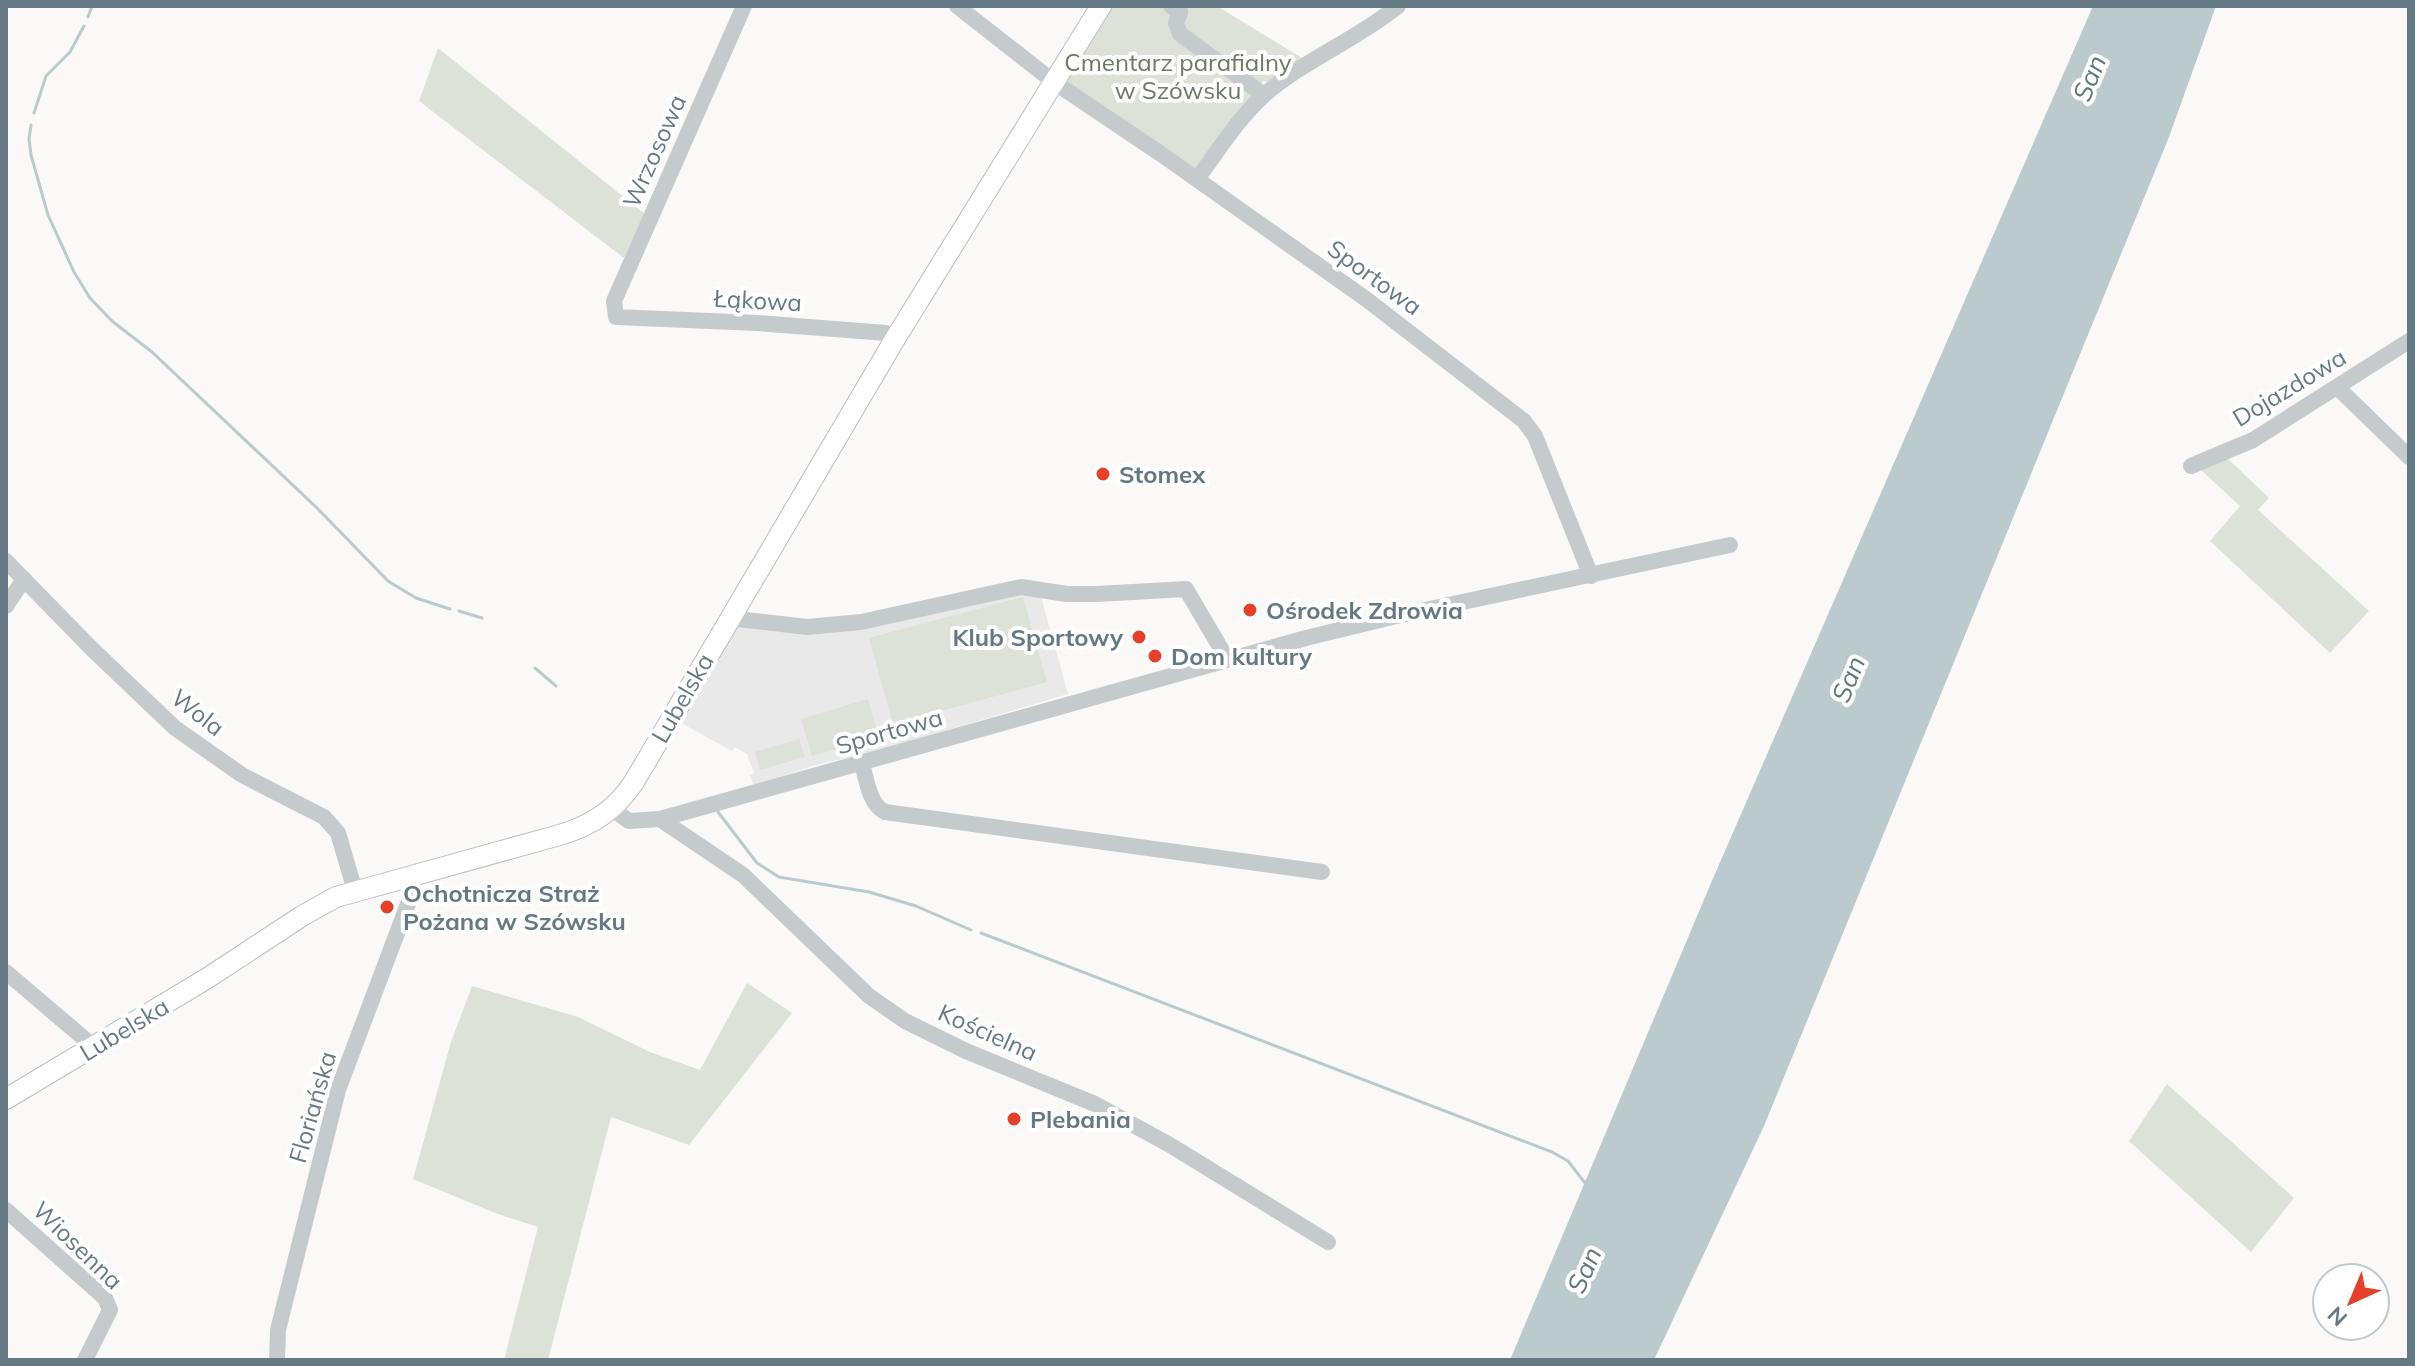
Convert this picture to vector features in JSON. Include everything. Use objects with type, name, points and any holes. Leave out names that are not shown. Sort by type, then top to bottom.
[{"type":"main road","name":"Lubelska","points":[[6,1099],[206,979],[318,906],[355,891],[563,834],[591,824],[612,809],[634,782],[895,339],[1101,6]]},
{"type":"street","name":"Wrzosowa","points":[[616,317],[614,301],[744,6]]},
{"type":"street","name":"Sportowa","points":[[957,6],[1054,82],[1366,299],[1524,421],[1535,436],[1591,576]]},
{"type":"street","points":[[1171,6],[1180,12],[1176,23],[1180,34],[1264,95]]},
{"type":"street","points":[[1197,179],[1244,116],[1264,95],[1295,71],[1398,6]]},
{"type":"street","name":"Łąkowa","points":[[616,317],[886,333],[895,339]]},
{"type":"street","name":"Dojazdowa","points":[[2191,466],[2253,440],[2409,341]]},
{"type":"street","points":[[2337,387],[2409,457]]},
{"type":"street","name":"Sportowa","points":[[612,809],[629,821],[660,819],[1227,659],[1392,617],[1730,545]]},
{"type":"street","name":"Wola","points":[[6,561],[175,728],[242,775],[324,817],[338,833],[355,891]]},
{"type":"street","points":[[6,606],[24,579]]},
{"type":"street","points":[[729,618],[807,627],[861,622],[1021,587],[1067,594],[1186,589],[1227,659]]},
{"type":"street","points":[[862,764],[873,801],[877,808],[885,812],[1322,872]]},
{"type":"street","name":"Kościelna","points":[[660,819],[734,868],[869,996],[905,1021],[966,1051],[1095,1104],[1170,1145],[1328,1242]]},
{"type":"street","name":"Floriańska","points":[[277,1360],[278,1330],[338,1090],[411,896],[416,874]]},
{"type":"street","points":[[6,972],[94,1047]]},
{"type":"street","name":"Wiosenna","points":[[6,1210],[105,1298],[110,1310],[85,1360]]},
{"type":"shaded area","points":[[1026,591],[1041,597],[1068,694],[890,747],[812,766],[754,786],[750,775],[754,773],[747,754],[735,747],[732,751],[681,723],[736,626],[805,631]]},
{"type":"green space","name":"Cmentarz parafialny w Szówsku","points":[[1113,6],[1217,6],[1302,58],[1268,82],[1263,81],[1202,167],[1193,168],[1062,83]]},
{"type":"green space","points":[[438,48],[645,214],[624,258],[419,101]]},
{"type":"green space","points":[[2226,457],[2269,498],[2258,510],[2369,611],[2330,653],[2210,541],[2240,506],[2201,470]]},
{"type":"green space","points":[[1023,597],[1047,682],[893,724],[869,638]]},
{"type":"green space","points":[[868,699],[879,736],[812,756],[801,719]]},
{"type":"green space","points":[[799,739],[805,757],[760,770],[755,752]]},
{"type":"green space","points":[[747,983],[792,1013],[689,1145],[611,1117],[548,1360],[504,1360],[538,1227],[413,1179],[451,1042],[472,986],[578,1017],[650,1052],[700,1070]]},
{"type":"green space","points":[[2167,1084],[2294,1198],[2251,1252],[2129,1141]]},
{"type":"water","name":"San","points":[[2093,6],[2216,6],[2169,137],[1764,1126],[1654,1360],[1510,1360],[1711,883]]},
{"type":"waterway","points":[[88,17],[92,6]]},
{"type":"waterway","points":[[34,113],[46,76],[70,52],[84,26]]},
{"type":"waterway","points":[[31,125],[31,155],[48,215],[74,272],[90,298],[112,321],[152,352],[317,508],[388,581],[416,598],[450,609]]},
{"type":"waterway","points":[[459,611],[482,618]]},
{"type":"waterway","points":[[535,668],[556,686]]},
{"type":"waterway","points":[[718,812],[757,863],[779,877],[869,892],[916,906],[971,930]]},
{"type":"waterway","points":[[981,933],[1552,1152],[1568,1161],[1585,1183]]},
{"type":"place","name":"Stomex","points":[[1103,474]]},
{"type":"place","name":"Ośrodek Zdrowia","points":[[1250,610]]},
{"type":"place","name":"Klub Sportowy","points":[[1139,637]]},
{"type":"place","name":"Dom kultury","points":[[1155,656]]},
{"type":"place","name":"Ochotnicza Straż Pożana w Szówsku","points":[[387,907]]},
{"type":"place","name":"Plebania","points":[[1014,1119]]}]
